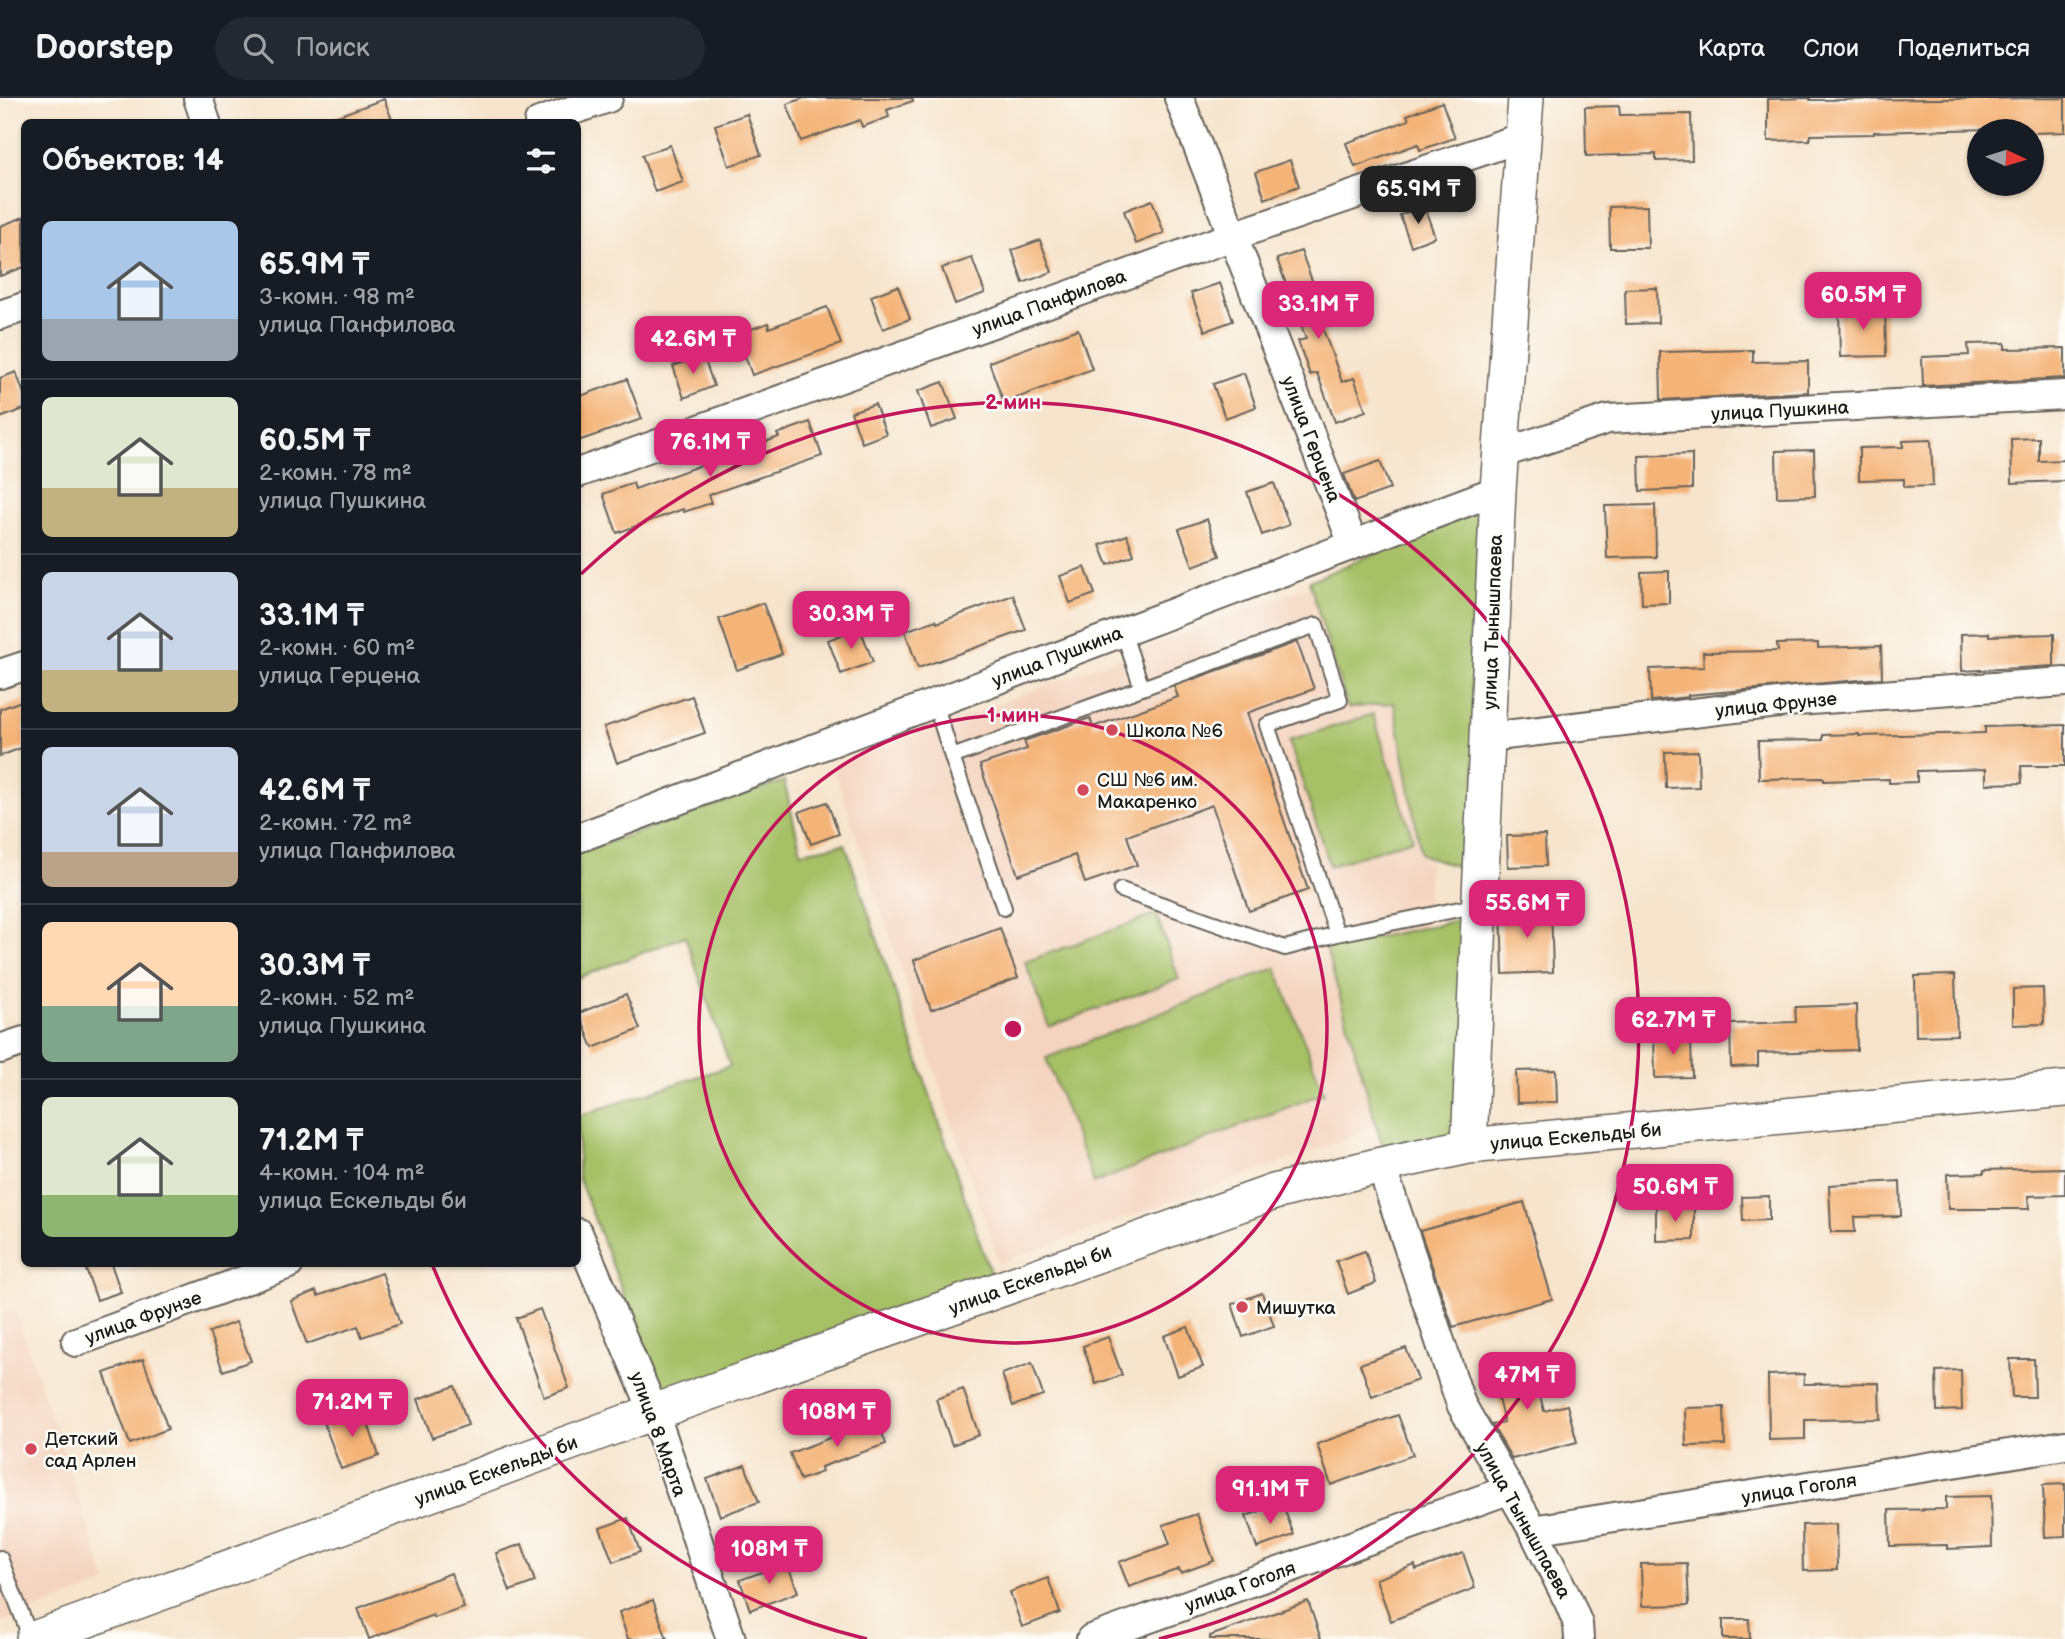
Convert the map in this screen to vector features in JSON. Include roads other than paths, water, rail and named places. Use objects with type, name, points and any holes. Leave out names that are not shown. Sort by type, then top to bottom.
[{"type":"street","points":[[198,98],[205,119]]},
{"type":"street","points":[[548,119],[608,98]]},
{"type":"street","name":"улица Герцена","points":[[1180,98],[1353,544]]},
{"type":"street","name":"улица Тынышпаева","points":[[1469,1146],[1498,490],[1526,98]]},
{"type":"street","name":"улица Панфилова","points":[[581,472],[1233,236],[1523,137]]},
{"type":"street","points":[[0,316],[21,308]]},
{"type":"street","name":"улица Пушкина","points":[[1500,454],[1608,419],[2065,395]]},
{"type":"street","name":"улица Пушкина","points":[[581,837],[1498,490]]},
{"type":"street","points":[[0,674],[21,667]]},
{"type":"street","name":"улица Фрунзе","points":[[1488,737],[1796,701],[2065,682]]},
{"type":"street","points":[[0,1049],[21,1042]]},
{"type":"street","name":"улица Ескельды би","points":[[33,1639],[654,1412],[1274,1192],[1469,1146],[2065,1089]]},
{"type":"street","name":"улица Тынышпаева","points":[[1381,1165],[1461,1404],[1569,1602],[1578,1624],[1579,1639]]},
{"type":"street","name":"улица 8 Марта","points":[[581,1240],[654,1412],[731,1639]]},
{"type":"street","name":"улица Фрунзе","points":[[76,1342],[281,1267]]},
{"type":"street","name":"улица Гоголя","points":[[1532,1530],[2065,1445]]},
{"type":"street","name":"улица Гоголя","points":[[1091,1639],[1508,1490]]},
{"type":"lane","points":[[952,757],[1316,625],[1339,700],[1268,725],[1337,934]]},
{"type":"lane","points":[[1122,632],[1142,688]]},
{"type":"lane","points":[[936,703],[1004,908]]},
{"type":"lane","points":[[1121,890],[1285,948],[1337,934],[1480,905]]},
{"type":"lane","points":[[0,1558],[33,1639]]},
{"type":"place","name":"Школа №6","points":[[1112,730]]},
{"type":"place","name":"СШ №6 им. Макаренко","points":[[1083,790]]},
{"type":"place","name":"Мишутка","points":[[1242,1307]]},
{"type":"place","name":"Детский сад Арлен","points":[[31,1449]]}]
